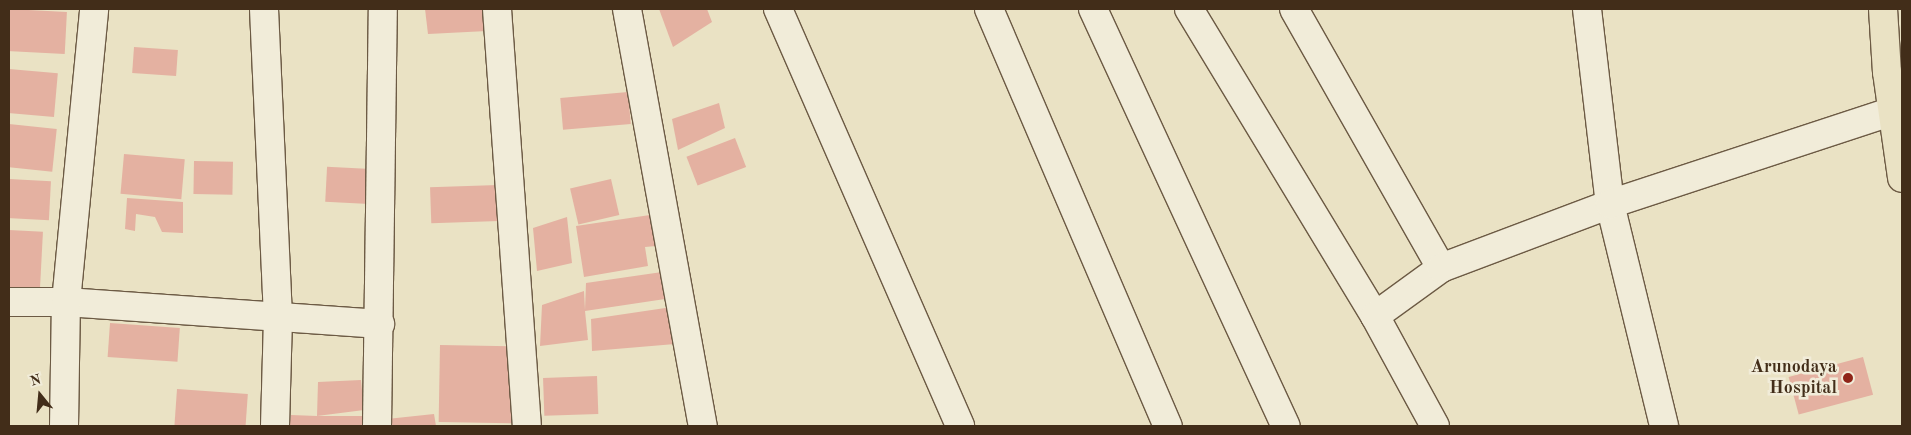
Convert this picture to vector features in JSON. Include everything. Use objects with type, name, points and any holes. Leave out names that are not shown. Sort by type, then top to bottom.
[{"type":"main road","points":[[1883,9],[1897,110],[1902,178]]},
{"type":"street","points":[[64,426],[66,302],[94,9]]},
{"type":"street","points":[[264,9],[278,318],[274,426]]},
{"type":"street","points":[[377,426],[380,324],[383,9]]},
{"type":"street","points":[[498,9],[527,426]]},
{"type":"street","points":[[627,9],[703,426]]},
{"type":"street","points":[[778,9],[960,426]]},
{"type":"street","points":[[989,9],[1168,426]]},
{"type":"street","points":[[1093,9],[1286,426]]},
{"type":"street","points":[[1189,9],[1375,316],[1434,426]]},
{"type":"street","points":[[1294,9],[1441,268]]},
{"type":"street","points":[[1587,9],[1610,204],[1664,426]]},
{"type":"street","points":[[1375,316],[1441,268],[1610,204],[1897,110]]},
{"type":"street","points":[[9,302],[66,302],[380,324]]},
{"type":"building","points":[[9,9],[67,12],[65,54],[9,51]]},
{"type":"building","points":[[425,9],[484,9],[487,31],[428,34]]},
{"type":"building","points":[[659,9],[707,9],[712,22],[673,47]]},
{"type":"building","points":[[134,47],[178,50],[176,76],[132,73]]},
{"type":"building","points":[[9,69],[58,73],[54,117],[9,113]]},
{"type":"building","points":[[628,92],[631,124],[563,130],[560,98]]},
{"type":"building","points":[[719,103],[725,128],[678,150],[672,119]]},
{"type":"building","points":[[9,124],[57,129],[52,172],[9,167]]},
{"type":"building","points":[[735,138],[746,167],[698,186],[686,157]]},
{"type":"building","points":[[124,154],[185,159],[181,199],[121,194]]},
{"type":"building","points":[[194,161],[233,162],[232,195],[193,194]]},
{"type":"building","points":[[327,167],[371,169],[369,204],[325,202]]},
{"type":"building","points":[[9,179],[51,181],[49,220],[9,218]]},
{"type":"building","points":[[611,179],[619,215],[578,224],[570,188]]},
{"type":"building","points":[[498,185],[499,221],[431,223],[430,187]]},
{"type":"building","points":[[127,198],[183,202],[183,233],[162,232],[155,217],[136,214],[135,231],[125,229]]},
{"type":"building","points":[[650,215],[656,246],[645,247],[648,266],[584,277],[576,226]]},
{"type":"building","points":[[567,217],[572,263],[537,271],[533,228]]},
{"type":"building","points":[[9,230],[43,232],[40,289],[9,287]]},
{"type":"building","points":[[662,272],[665,299],[585,311],[588,340],[540,346],[542,305],[584,291],[585,310],[586,283]]},
{"type":"building","points":[[672,307],[675,344],[592,351],[591,319]]},
{"type":"building","points":[[110,323],[180,328],[177,362],[108,357]]},
{"type":"building","points":[[440,345],[513,346],[512,423],[439,422]]},
{"type":"building","points":[[1863,357],[1873,395],[1799,415],[1789,377]]},
{"type":"building","points":[[597,376],[598,414],[544,416],[543,378]]},
{"type":"building","points":[[361,380],[364,410],[317,416],[318,382]]},
{"type":"building","points":[[177,389],[248,394],[246,426],[174,426]]},
{"type":"building","points":[[434,414],[436,426],[387,426],[387,419]]},
{"type":"building","points":[[291,415],[365,416],[364,426],[289,426]]},
{"type":"place","name":"Arunodaya Hospital","points":[[1848,378]]}]
